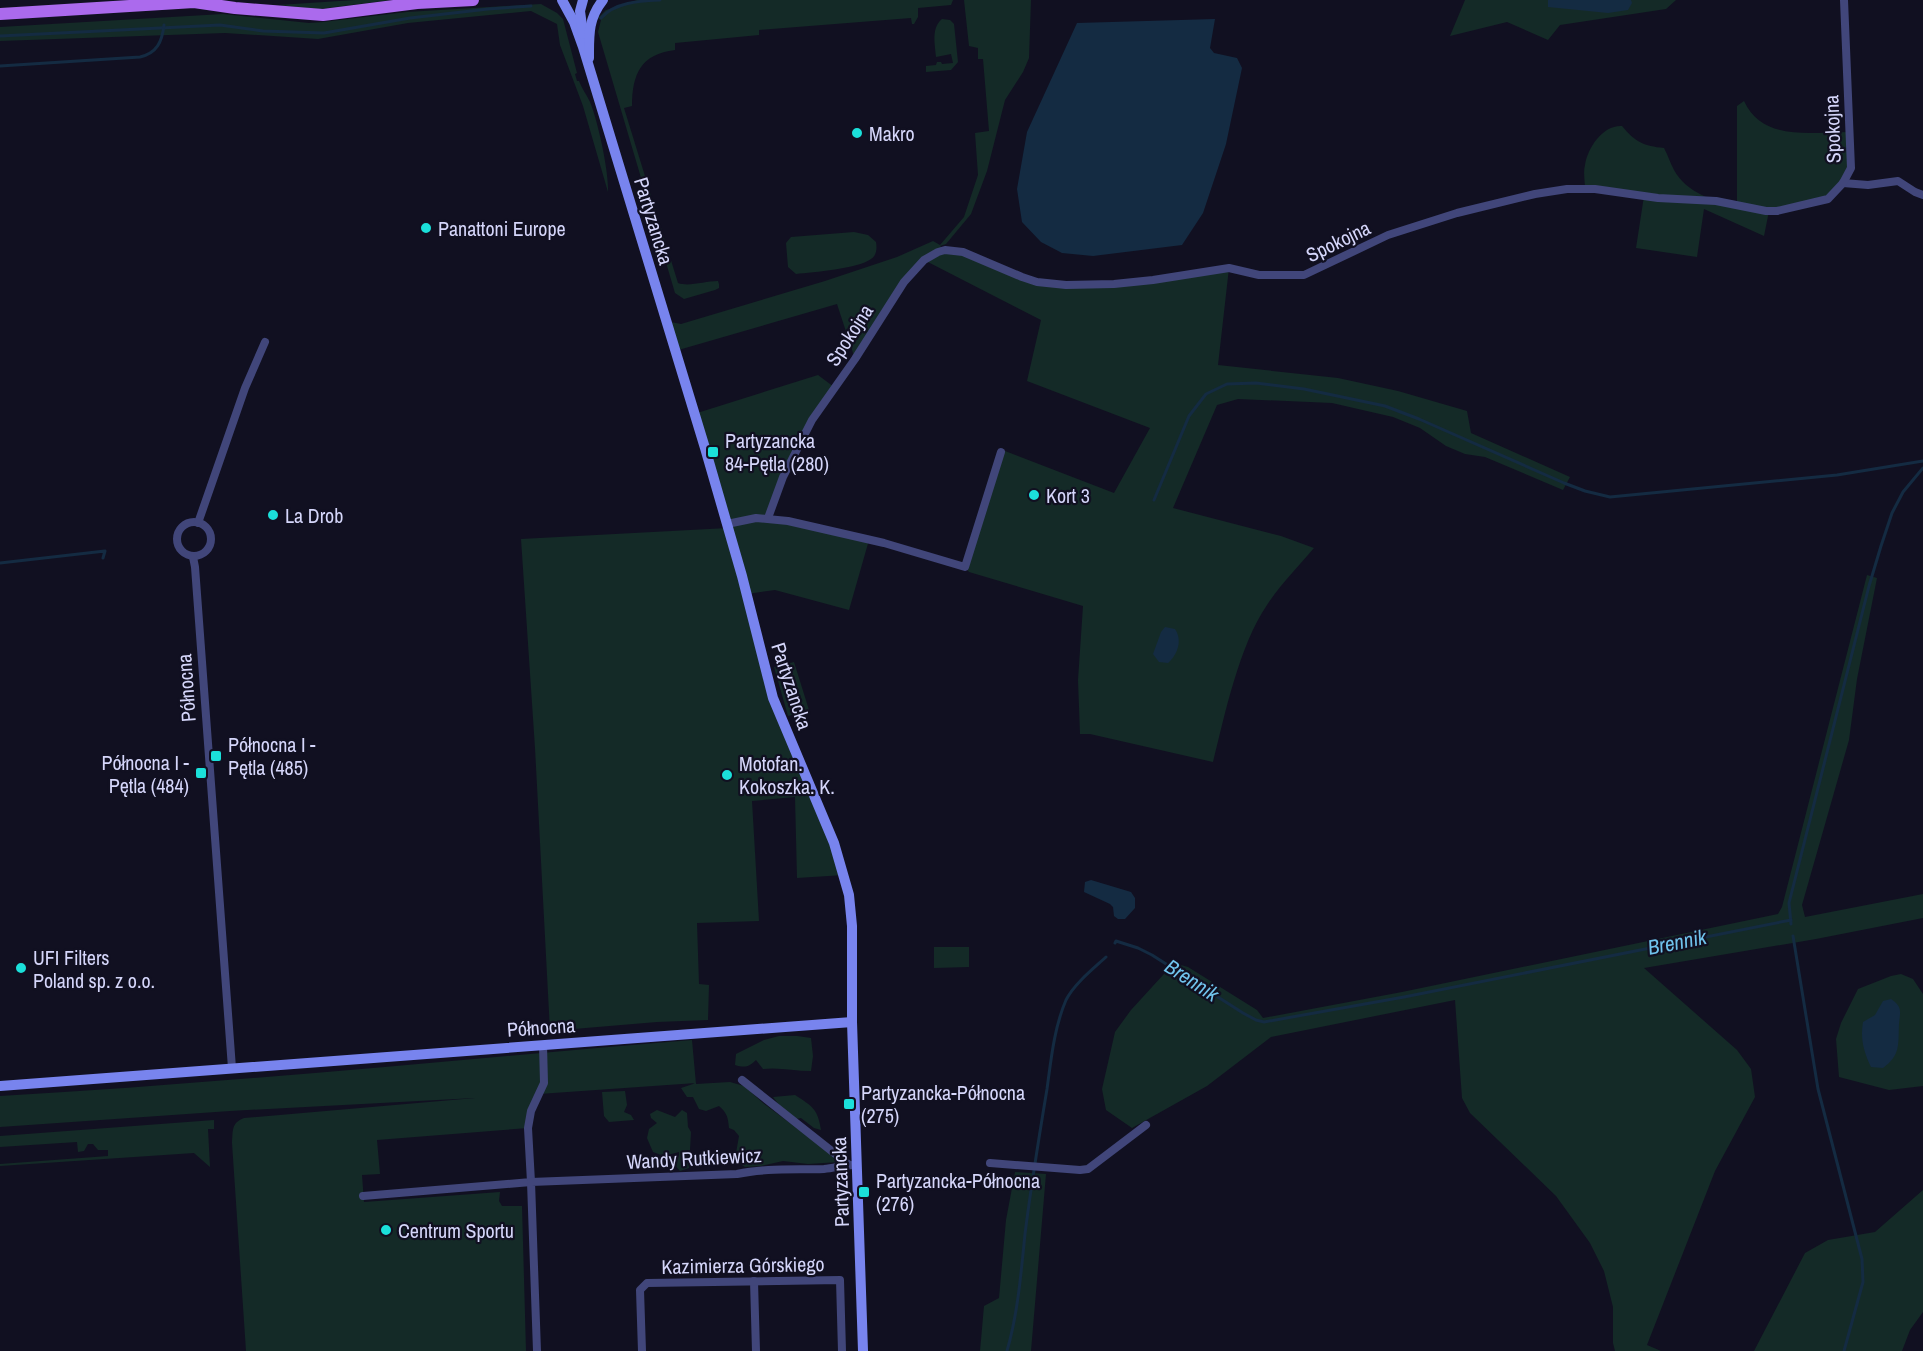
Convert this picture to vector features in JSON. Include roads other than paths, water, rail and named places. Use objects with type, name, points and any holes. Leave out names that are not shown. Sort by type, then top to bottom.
[{"type":"main road","points":[[0,14],[194,2],[323,15],[417,3],[473,0]]},
{"type":"main road","name":"Partyzancka","points":[[562,0],[574,22],[590,70],[727,524],[773,698],[834,843],[849,895],[852,926],[853,1164],[863,1351]]},
{"type":"main road","points":[[590,70],[591,23],[595,10],[603,0]]},
{"type":"main road","name":"Partyzancka","points":[[582,1],[580,11],[583,47]]},
{"type":"main road","name":"Północna","points":[[0,1086],[852,1022]]},
{"type":"street","name":"Spokojna","points":[[768,518],[796,447],[825,399],[855,359],[904,282],[924,260],[938,252],[945,250],[963,252],[1022,277],[1044,283],[1066,285],[1134,282],[1229,268],[1259,275],[1293,276],[1315,271],[1380,238],[1434,220],[1567,189],[1595,189],[1658,198],[1716,201],[1754,210],[1777,211],[1828,199],[1843,183],[1851,168],[1844,0]]},
{"type":"street","points":[[1843,183],[1868,185],[1898,181],[1923,195]]},
{"type":"street","points":[[198,523],[245,388],[265,342]]},
{"type":"street","points":[[727,524],[768,518],[858,537],[965,567],[1001,452]]},
{"type":"street","points":[[198,523],[207,528],[210,534],[210,544],[204,553],[193,556],[182,552],[177,537],[178,531],[187,524],[198,523]]},
{"type":"street","name":"Północna","points":[[193,556],[232,1068]]},
{"type":"street","points":[[537,1351],[528,1128],[531,1111],[542,1087],[544,1076],[543,1045]]},
{"type":"street","points":[[742,1080],[853,1164]]},
{"type":"street","points":[[990,1163],[1088,1169],[1146,1125]]},
{"type":"street","name":"Wandy Rutkiewicz","points":[[363,1196],[531,1182],[737,1174],[752,1171],[834,1168],[853,1164]]},
{"type":"street","name":"Kazimierza Górskiego","points":[[642,1351],[640,1290],[646,1282],[840,1280],[842,1351]]},
{"type":"street","points":[[754,1281],[756,1351]]},
{"type":"water","points":[[1548,0],[1631,0],[1632,3],[1628,10],[1608,13],[1548,7]]},
{"type":"water","points":[[1215,19],[1210,48],[1214,53],[1237,58],[1242,68],[1226,144],[1203,213],[1182,245],[1093,256],[1062,253],[1041,242],[1022,222],[1017,189],[1027,132],[1077,23]]},
{"type":"water","points":[[1165,627],[1175,629],[1179,638],[1176,652],[1168,663],[1159,662],[1153,654]]},
{"type":"water","points":[[1091,880],[1131,892],[1135,898],[1135,908],[1125,919],[1118,919],[1114,916],[1113,907],[1110,904],[1084,892],[1085,882]]},
{"type":"water","points":[[1891,999],[1900,1010],[1896,1054],[1883,1068],[1871,1067],[1863,1045],[1863,1022],[1875,1015],[1883,1001]]},
{"type":"waterway","points":[[601,18],[621,6],[660,0]]},
{"type":"waterway","points":[[0,36],[220,25],[263,31],[324,33],[410,18],[531,6]]},
{"type":"waterway","points":[[0,66],[140,57],[155,50],[162,37],[164,25]]},
{"type":"waterway","points":[[1154,500],[1189,416],[1206,394],[1227,384],[1256,383],[1304,389],[1385,406],[1564,483],[1610,497],[1837,475],[1923,461]]},
{"type":"waterway","name":"Brennik","points":[[1791,924],[1789,903],[1869,586],[1892,513],[1903,492],[1923,468]]},
{"type":"waterway","points":[[0,563],[105,551],[103,558]]},
{"type":"waterway","name":"Brennik","points":[[1115,943],[1116,941],[1138,948],[1152,955],[1243,1013],[1264,1022],[1404,997],[1791,920]]},
{"type":"waterway","points":[[1793,936],[1818,1089],[1862,1259],[1863,1282],[1844,1351]]},
{"type":"waterway","name":"Brennik","points":[[1007,1351],[1016,1308],[1032,1180],[1056,1033],[1069,994],[1106,957]]},
{"type":"place","name":"Makro","points":[[857,133]]},
{"type":"place","name":"Panattoni Europe","points":[[426,228]]},
{"type":"place","name":"Partyzancka 84-Pętla (280)","points":[[713,452]]},
{"type":"place","name":"Kort 3","points":[[1034,495]]},
{"type":"place","name":"La Drob","points":[[273,515]]},
{"type":"place","name":"Północna I - Pętla (485)","points":[[216,756]]},
{"type":"place","name":"Północna I - Pętla (484)","points":[[201,773]]},
{"type":"place","name":"Motofan. Kokoszka. K.","points":[[727,775]]},
{"type":"place","name":"UFI Filters Poland sp. z o.o.","points":[[21,968]]},
{"type":"place","name":"Partyzancka-Północna (275)","points":[[849,1104]]},
{"type":"place","name":"Partyzancka-Północna (276)","points":[[864,1192]]},
{"type":"place","name":"Centrum Sportu","points":[[386,1230]]}]
